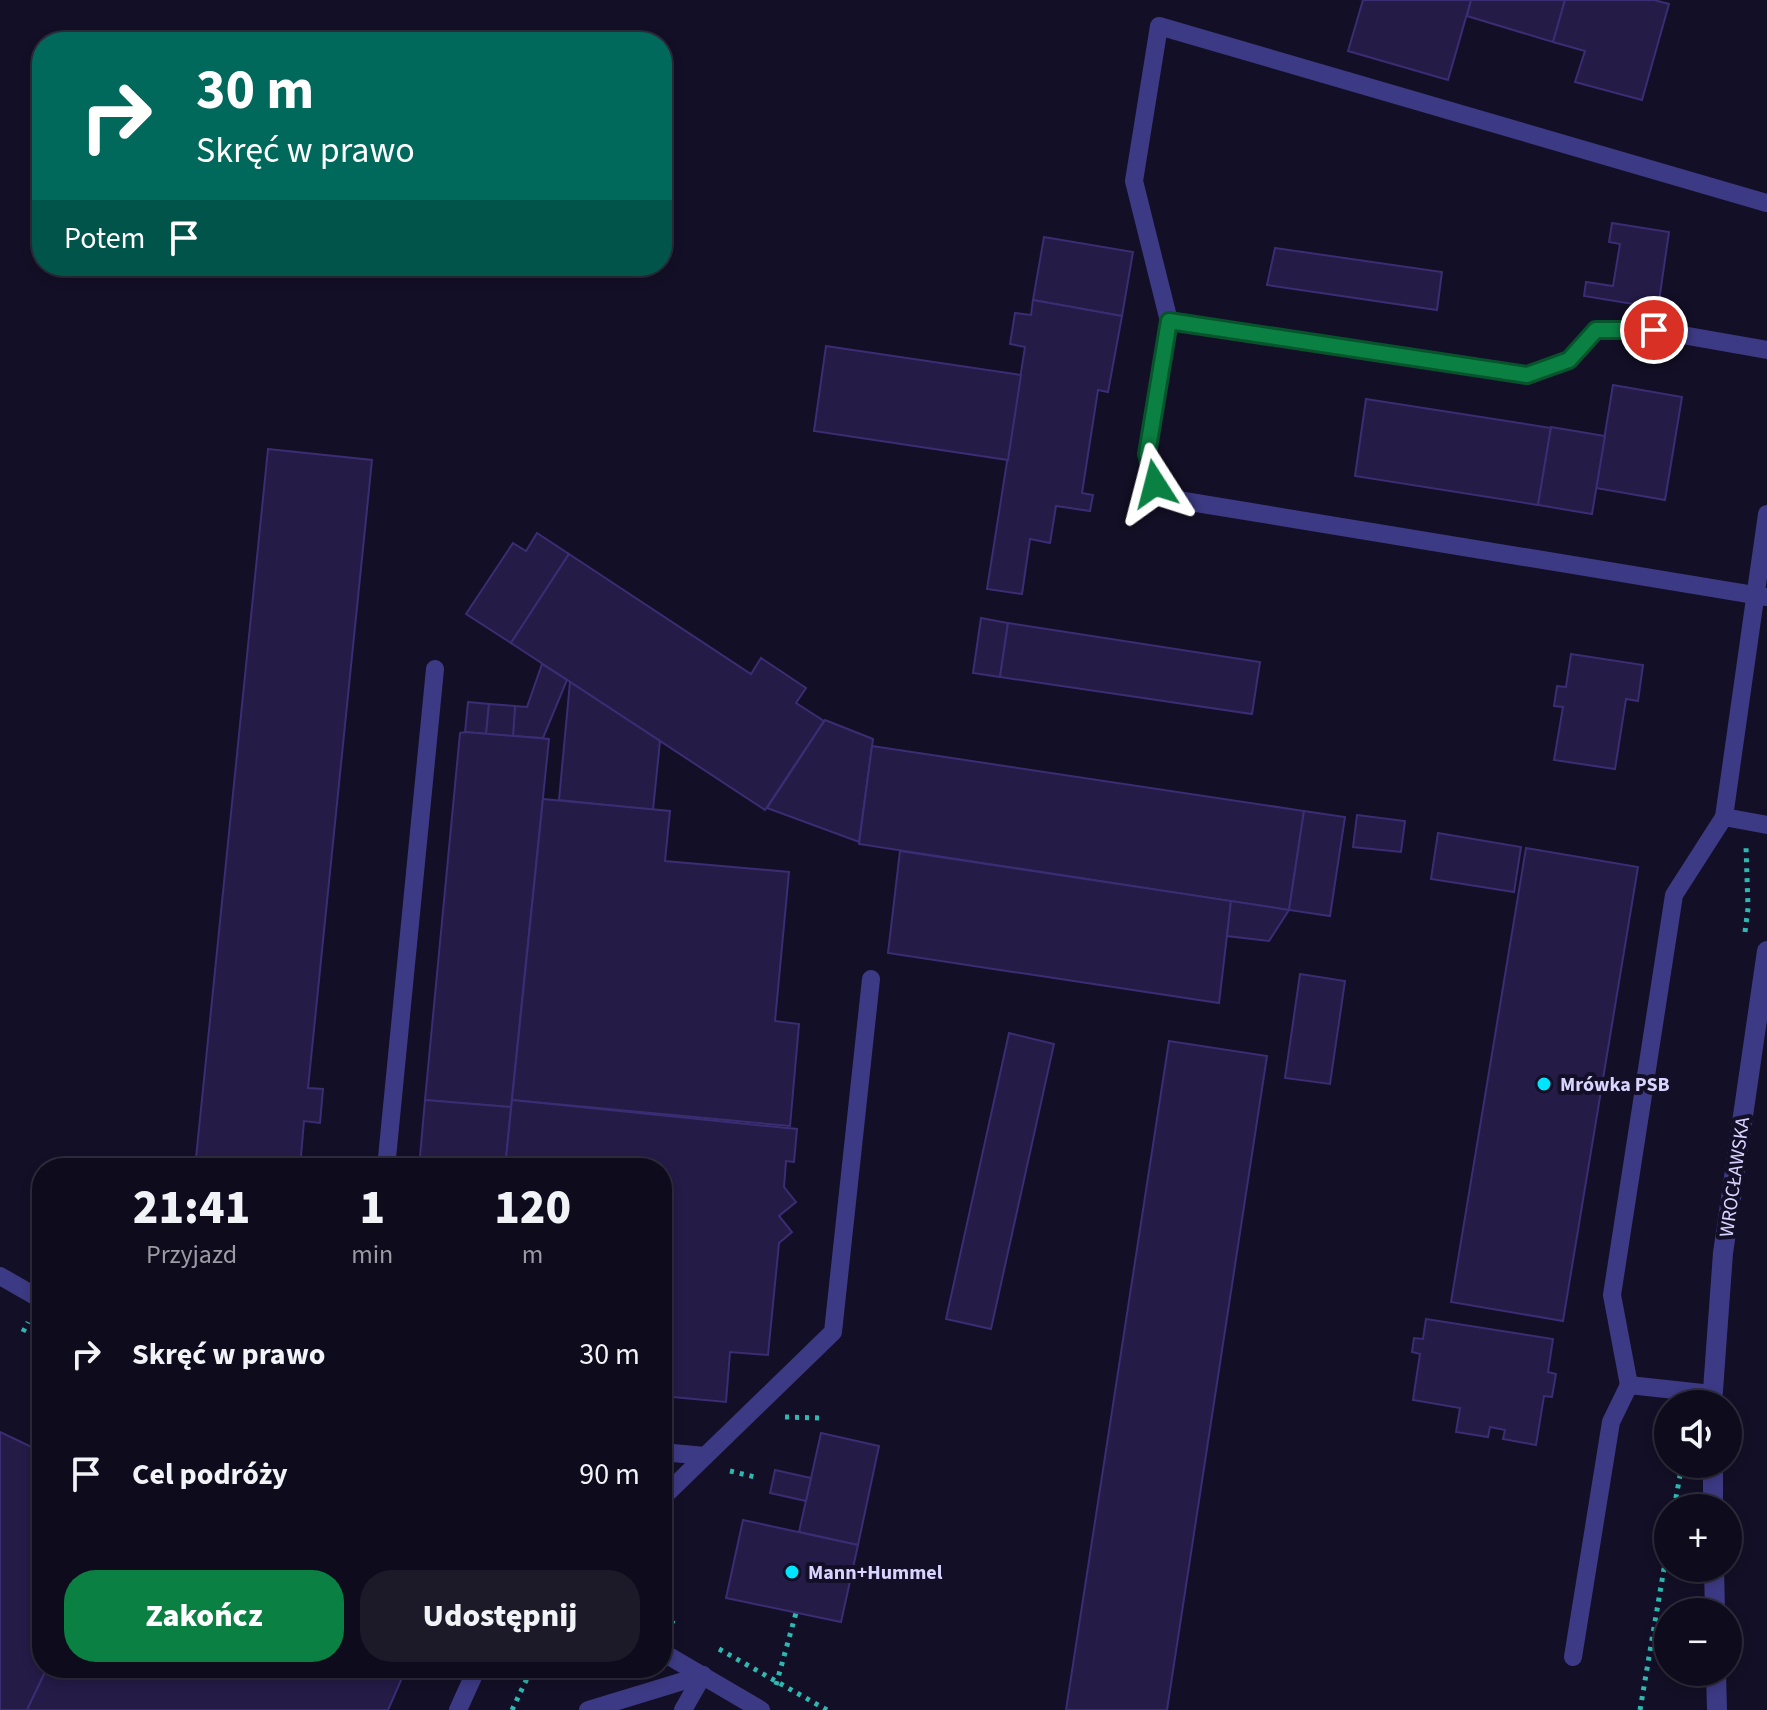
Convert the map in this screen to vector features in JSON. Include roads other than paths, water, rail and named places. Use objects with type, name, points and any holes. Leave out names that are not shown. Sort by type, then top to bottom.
[{"type":"street","name":"WROCŁAWSKA","points":[[1713,1390],[1723,1253],[1767,951]]},
{"type":"street","points":[[1716,1686],[1717,1710]]},
{"type":"lane","points":[[1761,596],[1178,500],[1155,484],[1147,454],[1169,321],[1134,181],[1159,26],[1767,203]]},
{"type":"lane","points":[[1169,321],[1527,375],[1569,360],[1596,330],[1654,330],[1767,350]]},
{"type":"lane","points":[[1573,1657],[1611,1422],[1629,1385],[1612,1295],[1674,895],[1724,817],[1761,596],[1767,514]]},
{"type":"lane","points":[[387,1158],[435,669]]},
{"type":"lane","points":[[1724,817],[1767,825]]},
{"type":"lane","points":[[672,1488],[833,1332],[871,979]]},
{"type":"lane","points":[[0,1276],[32,1294]]},
{"type":"lane","points":[[1629,1385],[1659,1390]]},
{"type":"lane","points":[[672,1453],[705,1456]]},
{"type":"lane","points":[[672,1658],[761,1710]]},
{"type":"lane","points":[[588,1710],[703,1675]]},
{"type":"lane","points":[[683,1710],[703,1675]]},
{"type":"lane","points":[[458,1710],[472,1678]]},
{"type":"place","name":"Mrówka PSB","points":[[1544,1084]]},
{"type":"place","name":"Mann+Hummel","points":[[792,1572]]}]
